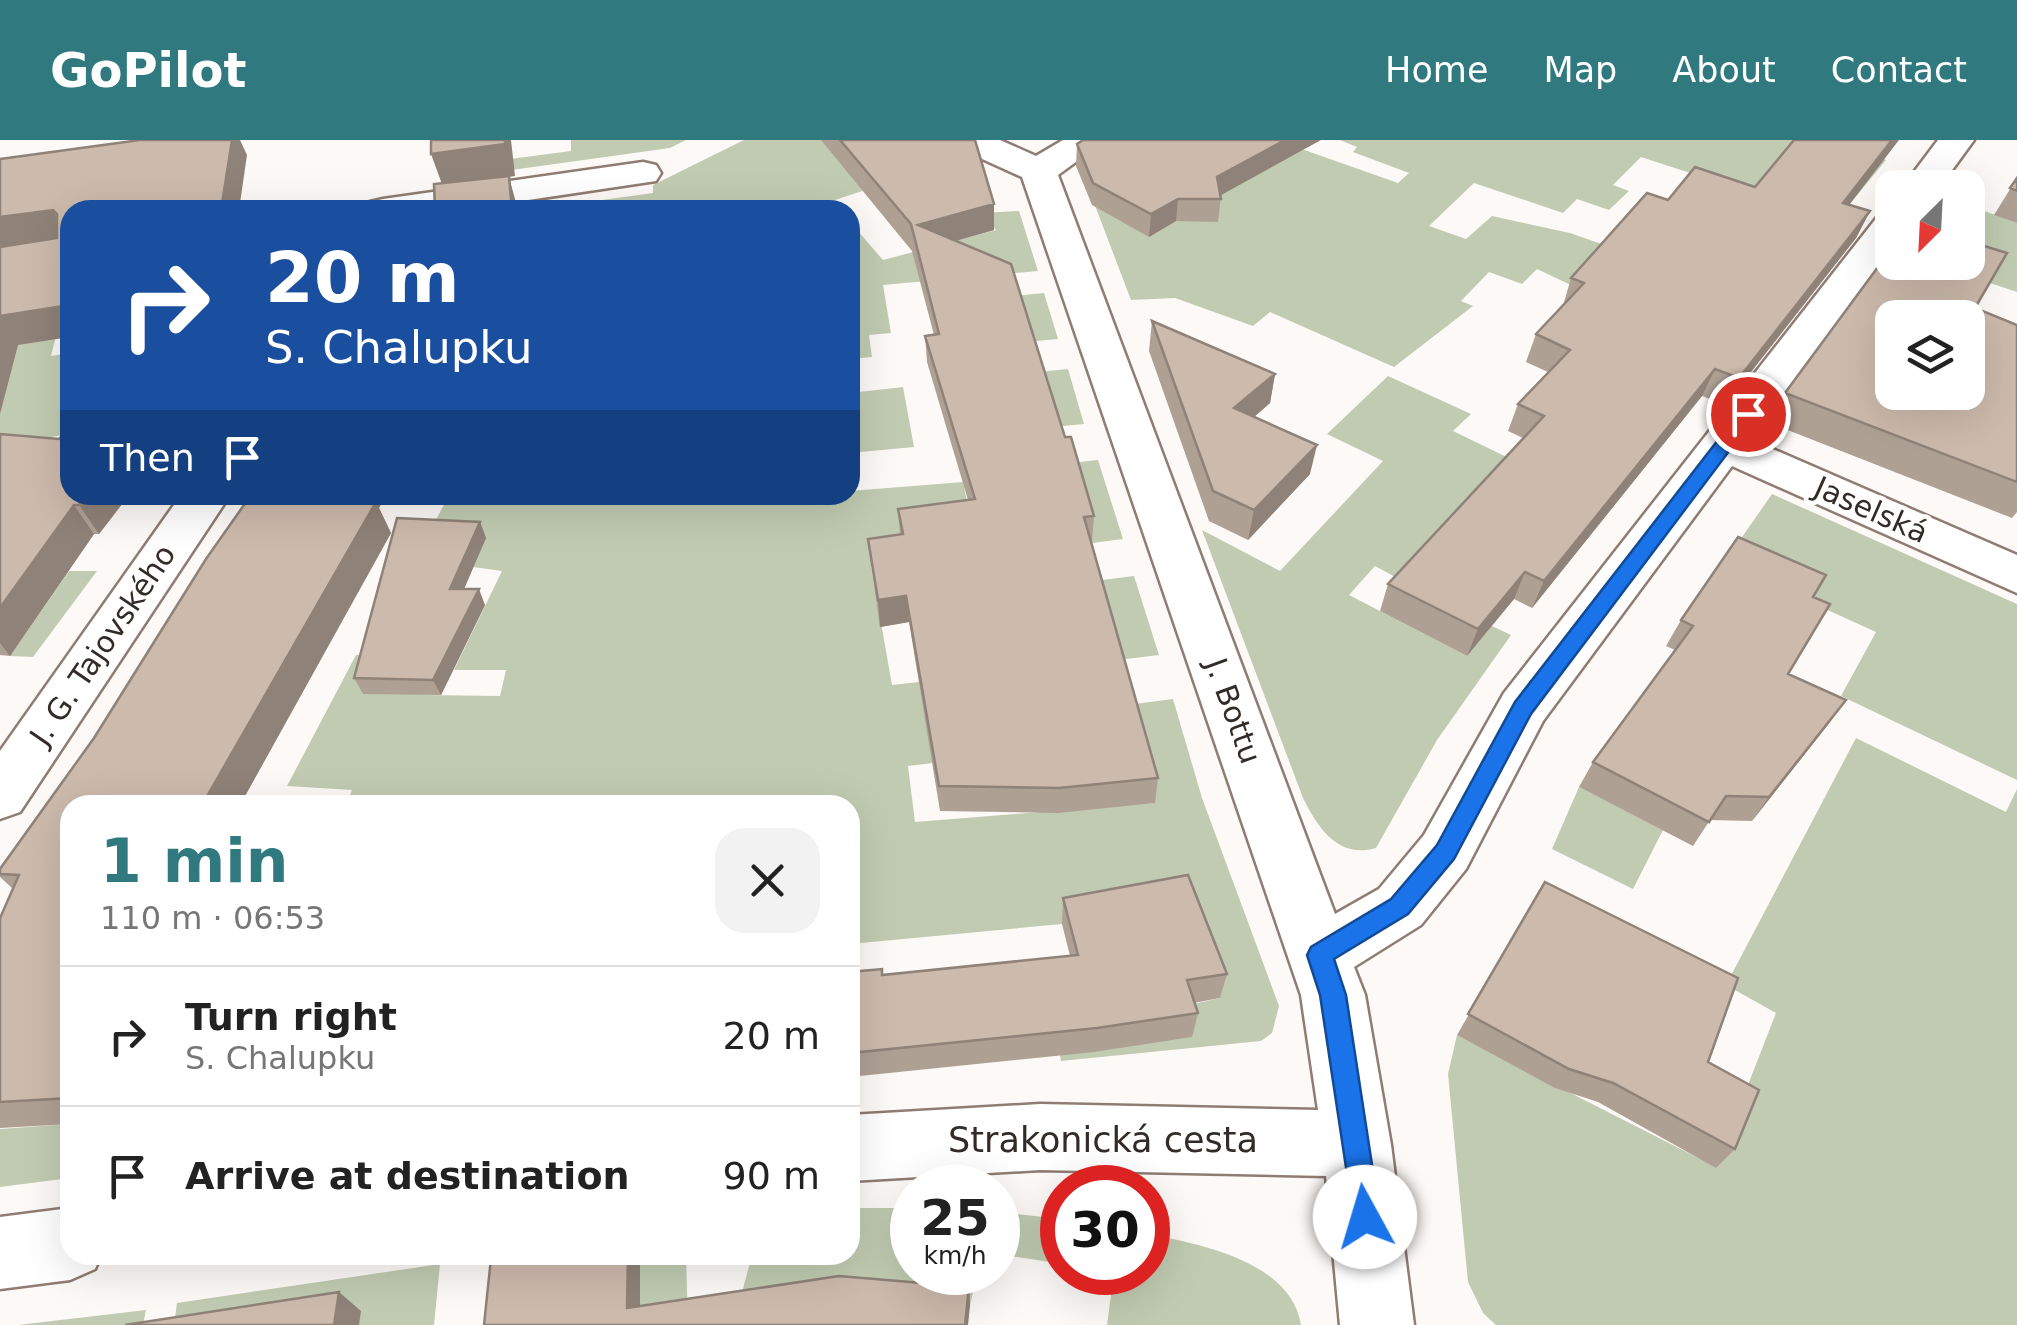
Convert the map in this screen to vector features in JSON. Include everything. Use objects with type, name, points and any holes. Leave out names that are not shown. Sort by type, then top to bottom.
[{"type":"street","points":[[971,140],[1038,170],[1088,140]]},
{"type":"street","points":[[1934,170],[1956,140]]},
{"type":"street","name":"J. Bottu","points":[[1038,170],[1333,995],[1357,1145],[1377,1325]]},
{"type":"street","points":[[453,200],[642,173]]},
{"type":"street","points":[[1320,955],[1400,906],[1446,852],[1522,708],[1875,246]]},
{"type":"street","name":"Jaselská","points":[[1724,445],[2017,575]]},
{"type":"street","name":"J. G. Tajovského","points":[[0,796],[199,505]]},
{"type":"street","name":"Strakonická cesta","points":[[860,1147],[946,1138],[1154,1134],[1357,1145]]},
{"type":"street","points":[[0,1254],[60,1245]]},
{"type":"green space","points":[[571,140],[686,140],[670,148],[497,172],[495,161],[571,151]]},
{"type":"green space","points":[[744,140],[938,140],[971,155],[835,200],[602,200],[653,193],[653,185]]},
{"type":"green space","points":[[1276,140],[1398,183],[1409,173],[1353,152],[1357,147],[1340,140],[1842,140],[1886,160],[1849,205],[1758,195],[1641,157],[1613,185],[1629,191],[1609,210],[1577,199],[1563,213],[1474,183],[1429,226],[1466,239],[1492,216],[1570,233],[1636,256],[1577,288],[1537,269],[1522,284],[1489,272],[1461,301],[1473,306],[1394,367],[1270,312],[1253,326],[1175,298],[1131,300],[1091,195],[1184,216],[1206,204]]},
{"type":"green space","points":[[1019,211],[1038,271],[883,285],[891,333],[869,335],[872,357],[860,358],[860,234],[883,260],[996,230],[982,213]]},
{"type":"green space","points":[[1985,211],[2017,223],[2017,292],[1981,280],[1985,280]]},
{"type":"green space","points":[[1044,293],[1058,339],[1026,342],[1013,296]]},
{"type":"green space","points":[[56,336],[51,356],[60,355],[60,436],[0,445],[0,345]]},
{"type":"green space","points":[[1068,369],[1084,424],[1053,427],[1037,372]]},
{"type":"green space","points":[[1388,376],[1471,414],[1453,431],[1519,463],[1408,584],[1375,566],[1349,595],[1467,656],[1492,626],[1511,635],[1437,740],[1376,848],[1363,850],[1340,845],[1331,838],[1303,798],[1202,530],[1280,571],[1383,461],[1327,434]]},
{"type":"green space","points":[[903,387],[914,447],[860,452],[860,392]]},
{"type":"green space","points":[[1098,460],[1123,539],[1092,543],[1070,463]]},
{"type":"green space","points":[[963,482],[972,526],[871,566],[892,685],[919,682],[933,763],[908,766],[915,822],[1154,803],[1127,705],[1173,699],[1202,798],[1279,1006],[1272,1033],[1261,1041],[1061,1061],[1056,1035],[1220,998],[1169,904],[1062,924],[860,943],[860,795],[350,795],[352,790],[287,786],[356,655],[438,658],[425,695],[500,696],[506,670],[454,670],[502,571],[473,567],[485,538],[428,535],[444,505],[860,505],[860,490]]},
{"type":"green space","points":[[1772,494],[2017,604],[2017,780],[1841,696],[1876,632],[1724,563]]},
{"type":"green space","points":[[69,571],[97,571],[33,657],[10,656]]},
{"type":"green space","points":[[1134,576],[1159,655],[1118,660],[1094,581]]},
{"type":"green space","points":[[1856,738],[2006,812],[2017,789],[2017,1325],[1496,1325],[1483,1313],[1468,1282],[1448,1074],[1457,1035],[1716,1167],[1776,1013],[1726,985]]},
{"type":"green space","points":[[1579,787],[1663,830],[1633,889],[1552,849]]},
{"type":"green space","points":[[60,1125],[60,1179],[0,1187],[0,1129]]},
{"type":"green space","points":[[860,1208],[890,1208],[890,1295],[972,1295],[970,1306],[826,1293],[737,1311],[749,1265],[860,1265]]},
{"type":"green space","points":[[1020,1214],[1040,1217],[1040,1261],[1020,1257]]},
{"type":"green space","points":[[1170,1238],[1216,1250],[1262,1271],[1294,1303],[1301,1325],[1107,1325],[1111,1295],[1170,1295]]},
{"type":"green space","points":[[440,1265],[434,1325],[174,1325],[177,1303]]},
{"type":"green space","points":[[509,1265],[591,1265],[508,1277]]},
{"type":"green space","points":[[640,1265],[686,1265],[688,1325],[640,1325]]},
{"type":"green space","points":[[146,1310],[143,1325],[18,1325]]},
{"type":"building","points":[[140,140],[232,140],[223,200],[60,200],[60,307],[0,316],[0,247],[57,238],[57,214],[53,210],[0,217],[0,159]]},
{"type":"building","points":[[431,140],[505,140],[505,144],[431,154]]},
{"type":"building","points":[[840,140],[975,140],[994,204],[918,225],[1011,264],[1094,516],[1084,517],[1158,778],[1059,788],[939,786],[906,596],[878,600],[868,539],[903,534],[898,509],[975,499],[925,336],[939,334],[911,224]]},
{"type":"building","points":[[1083,140],[1285,140],[1217,177],[1221,199],[1178,199],[1151,214],[1093,183],[1077,144]]},
{"type":"building","points":[[1794,140],[1892,140],[1843,203],[1870,211],[1739,378],[1715,369],[1544,581],[1525,572],[1478,629],[1388,584],[1544,416],[1518,404],[1570,350],[1536,334],[1584,283],[1571,278],[1647,193],[1668,200],[1695,167],[1755,187]]},
{"type":"building","points":[[509,176],[511,200],[435,200],[434,184]]},
{"type":"building","points":[[1985,246],[2007,253],[1980,300],[1875,300],[1875,410],[1985,410],[1985,312],[2017,325],[2017,482],[1785,393],[1875,271],[1875,280],[1985,280]]},
{"type":"building","points":[[1152,321],[1275,374],[1234,408],[1317,445],[1254,510],[1213,491]]},
{"type":"building","points":[[0,434],[59,439],[60,505],[74,505],[0,608]]},
{"type":"building","points":[[244,505],[374,505],[208,795],[60,795],[60,1099],[0,1102],[0,918],[19,875],[0,874],[0,869],[94,738]]},
{"type":"building","points":[[397,518],[480,522],[450,589],[479,589],[433,680],[354,678]]},
{"type":"building","points":[[1738,537],[1826,575],[1813,597],[1830,604],[1788,674],[1846,700],[1769,797],[1726,796],[1709,822],[1593,762],[1693,626],[1681,620]]},
{"type":"building","points":[[1188,875],[1227,974],[1187,980],[1198,1013],[1097,1028],[860,1052],[860,971],[882,969],[882,975],[1078,955],[1063,898]]},
{"type":"building","points":[[1545,882],[1738,978],[1708,1062],[1759,1090],[1735,1149],[1613,1083],[1569,1069],[1468,1014]]},
{"type":"building","points":[[490,1265],[628,1265],[627,1308],[839,1276],[890,1280],[890,1295],[968,1295],[965,1325],[484,1325]]},
{"type":"building","points":[[339,1292],[334,1325],[125,1325]]},
{"type":"route","points":[[1365,1217],[1333,995],[1320,955],[1400,906],[1446,852],[1522,708],[1748,414]]}]
